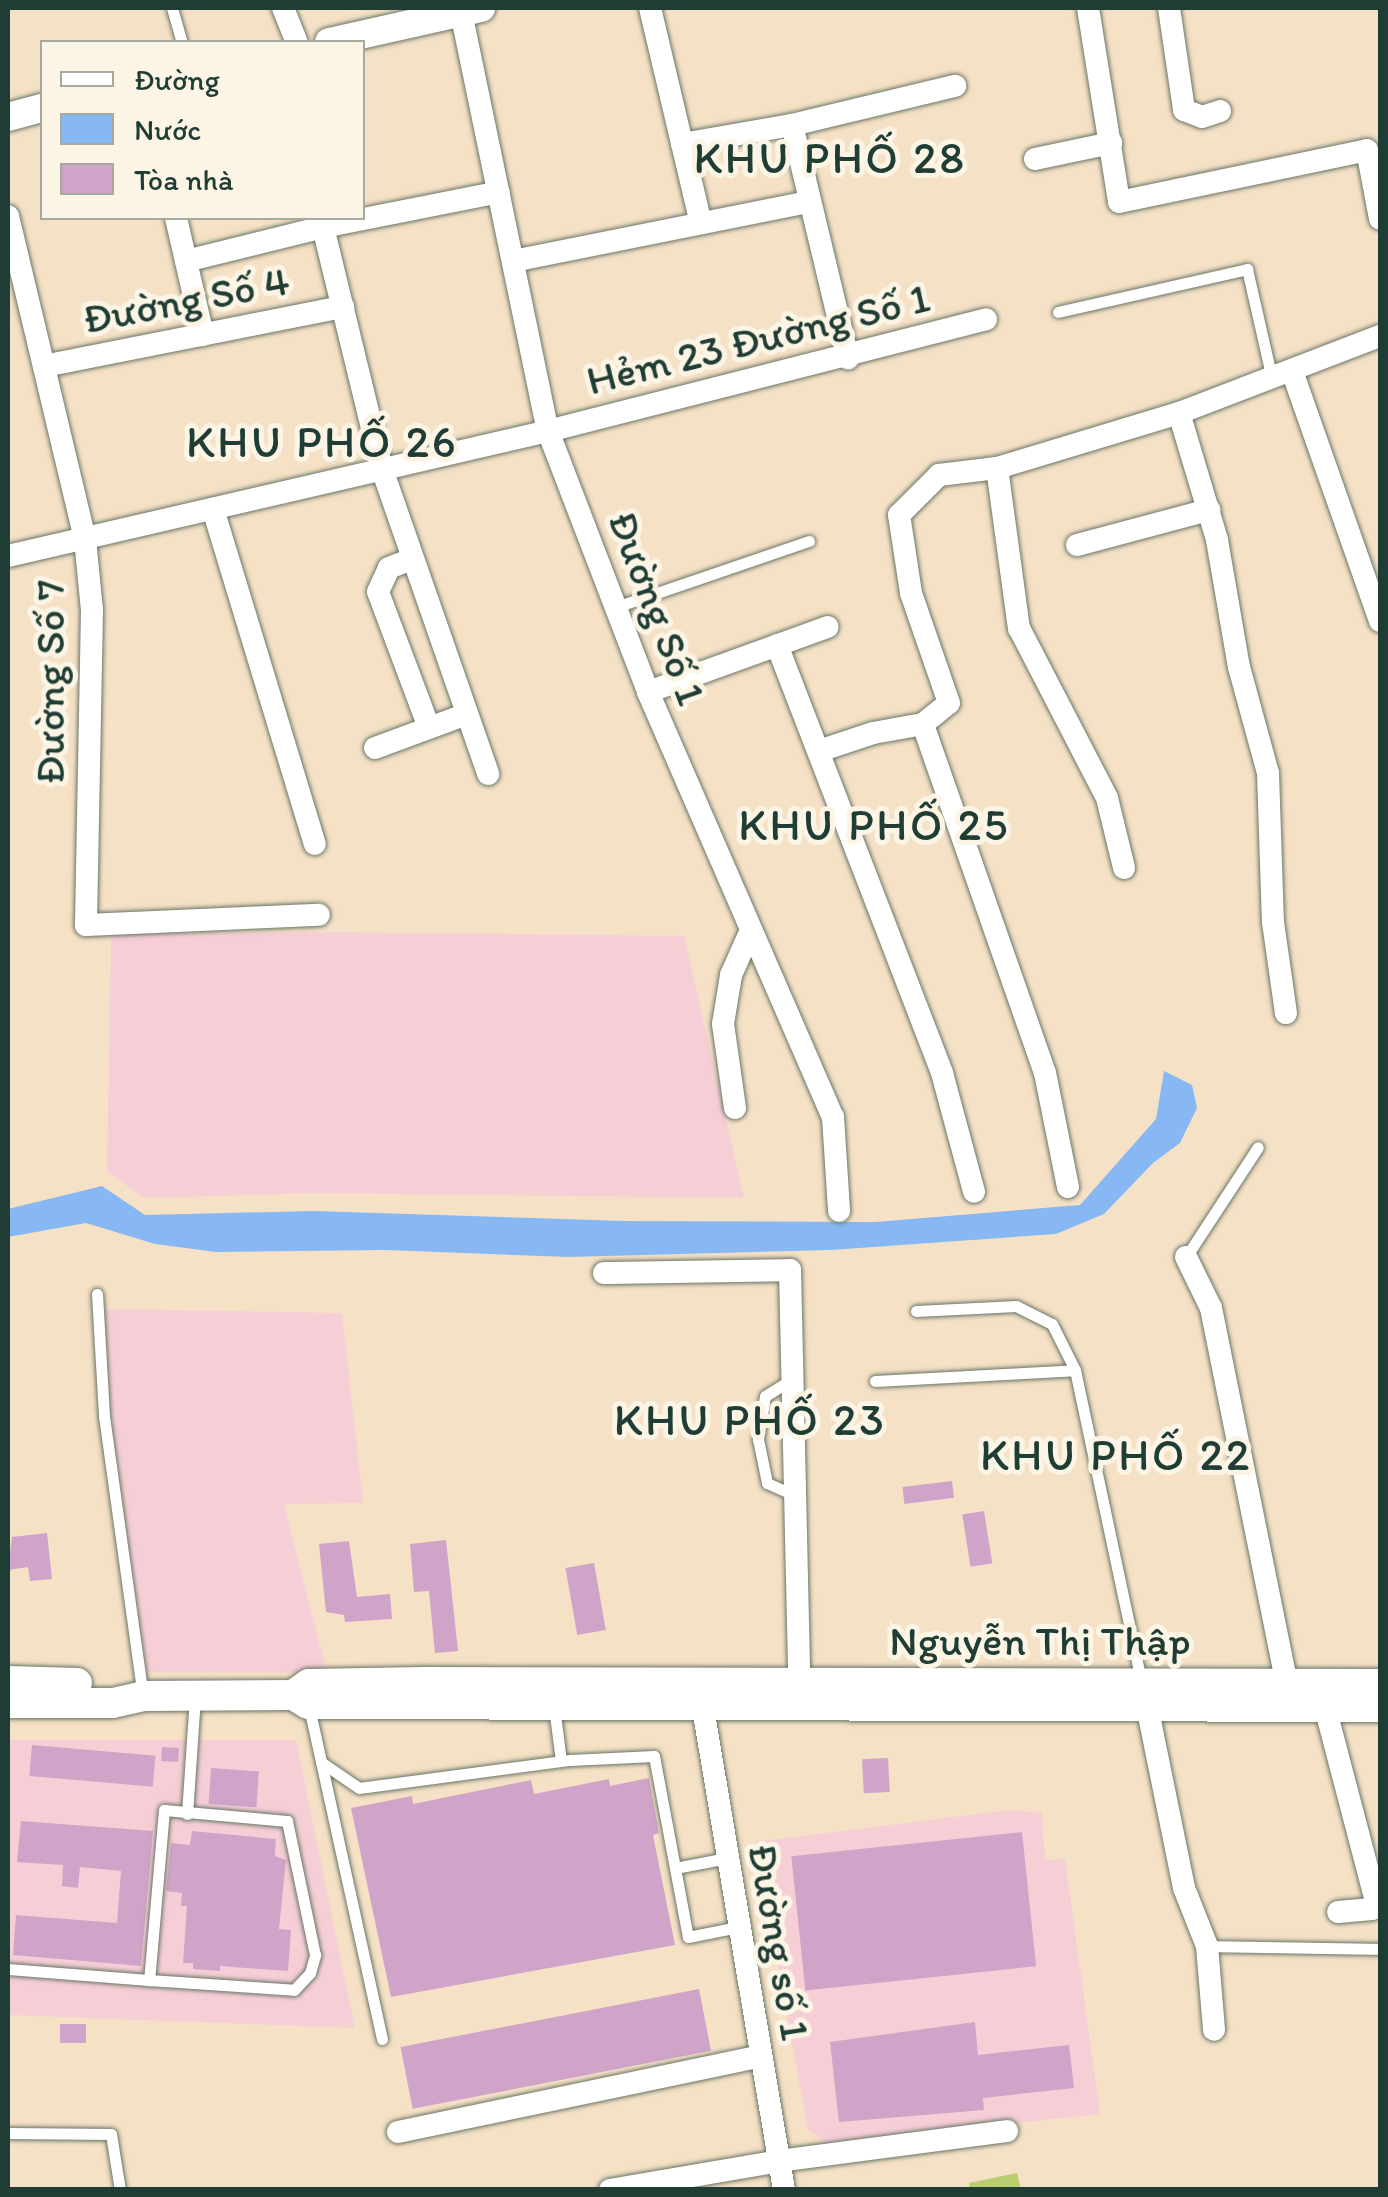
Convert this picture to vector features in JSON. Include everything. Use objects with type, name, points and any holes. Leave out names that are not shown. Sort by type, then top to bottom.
[{"type":"main road","name":"Nguyễn Thị Thập","points":[[8,1681],[112,1684],[143,1696]]},
{"type":"main road","name":"Nguyễn Thị Thập","points":[[300,1700],[308,1684],[700,1696],[1145,1695],[1380,1707]]},
{"type":"main road","name":"Nguyễn Thị Thập","points":[[1145,1695],[1288,1684],[1380,1684]]},
{"type":"main road","name":"Nguyễn Thị Thập","points":[[8,1703],[114,1703],[143,1696],[195,1696],[554,1707],[700,1696]]},
{"type":"street","points":[[283,8],[295,40]]},
{"type":"street","points":[[650,8],[701,223]]},
{"type":"street","points":[[1088,8],[1119,202],[1368,150],[1380,219]]},
{"type":"street","points":[[1169,8],[1184,110],[1202,117],[1220,111]]},
{"type":"street","points":[[338,40],[471,10]]},
{"type":"street","name":"Đường Số 1","points":[[471,10],[498,192],[548,431],[648,692],[833,1117],[838,1210]]},
{"type":"street","points":[[682,144],[792,124],[956,86]]},
{"type":"street","points":[[8,116],[40,108]]},
{"type":"street","points":[[792,124],[848,358]]},
{"type":"street","points":[[1035,158],[1111,143]]},
{"type":"street","points":[[365,219],[498,192]]},
{"type":"street","points":[[512,261],[808,202]]},
{"type":"street","name":"Đường Số 7","points":[[8,216],[17,299],[44,366],[85,539],[92,610],[86,925],[319,916]]},
{"type":"street","points":[[176,220],[204,335]]},
{"type":"street","points":[[186,260],[358,220]]},
{"type":"street","points":[[323,227],[382,469],[488,774]]},
{"type":"street","name":"Đường Số 4","points":[[44,366],[343,307]]},
{"type":"street","name":"Hẻm 23 Đường Số 1","points":[[8,556],[548,431],[848,358],[986,319]]},
{"type":"street","points":[[819,751],[873,732],[923,724],[949,703],[911,593],[898,515],[938,476],[997,468],[1180,412],[1380,336]]},
{"type":"street","points":[[1282,376],[1380,621]]},
{"type":"street","points":[[1180,412],[1208,510],[1238,667],[1268,772],[1274,922],[1286,1013]]},
{"type":"street","points":[[997,468],[1019,628],[1107,798],[1124,868]]},
{"type":"street","points":[[212,509],[316,844]]},
{"type":"street","points":[[1077,545],[1208,510]]},
{"type":"street","points":[[412,559],[389,568],[378,592],[429,728]]},
{"type":"street","points":[[648,692],[828,627]]},
{"type":"street","points":[[777,646],[942,1073],[974,1192]]},
{"type":"street","points":[[375,748],[467,714]]},
{"type":"street","points":[[923,724],[1044,1074],[1068,1187]]},
{"type":"street","points":[[735,1108],[723,1024],[731,975],[752,930]]},
{"type":"street","points":[[1186,1257],[1211,1308],[1288,1684]]},
{"type":"street","points":[[604,1273],[790,1270],[800,1696]]},
{"type":"street","points":[[1145,1695],[1184,1888],[1207,1946],[1214,2030]]},
{"type":"street","name":"Đường số 1","points":[[700,1696],[784,2190]]},
{"type":"street","points":[[1325,1707],[1376,1901],[1372,1909],[1338,1912]]},
{"type":"street","points":[[398,2132],[761,2056]]},
{"type":"street","points":[[616,2189],[779,2161],[1007,2131]]},
{"type":"lane","points":[[172,8],[181,40]]},
{"type":"lane","points":[[1058,312],[1246,269],[1282,376]]},
{"type":"lane","points":[[616,607],[809,542]]},
{"type":"lane","points":[[1186,1257],[1258,1147]]},
{"type":"lane","points":[[97,1294],[104,1416],[143,1696]]},
{"type":"lane","points":[[916,1312],[1016,1306],[1052,1324],[1075,1370],[1145,1695]]},
{"type":"lane","points":[[875,1381],[1075,1370]]},
{"type":"lane","points":[[794,1378],[765,1396],[758,1439],[767,1483],[796,1496]]},
{"type":"lane","points":[[187,1814],[195,1696]]},
{"type":"lane","points":[[300,1700],[321,1762],[382,2039]]},
{"type":"lane","points":[[554,1707],[560,1761]]},
{"type":"lane","points":[[321,1762],[359,1788],[560,1761],[654,1756],[688,1937],[738,1926]]},
{"type":"lane","points":[[8,1969],[149,1980],[294,1990],[310,1973],[316,1955],[287,1821],[164,1810],[149,1980]]},
{"type":"lane","points":[[675,1868],[727,1858]]},
{"type":"lane","points":[[1207,1946],[1380,1949]]},
{"type":"lane","points":[[8,2133],[112,2134],[120,2190]]},
{"type":"shaded area","points":[[111,934],[684,936],[744,1198],[311,1193],[144,1198],[107,1171]]},
{"type":"shaded area","points":[[104,1309],[342,1313],[363,1503],[284,1504],[327,1673],[147,1672],[104,1416]]},
{"type":"shaded area","points":[[8,1740],[296,1740],[355,2028],[8,2015]]},
{"type":"shaded area","points":[[1009,1810],[1042,1813],[1045,1860],[1065,1859],[1100,2114],[827,2143],[808,2130],[755,1842]]},
{"type":"green space","points":[[1017,2173],[1021,2189],[970,2189],[969,2183]]},
{"type":"water","points":[[1164,1071],[1192,1085],[1197,1108],[1180,1143],[1153,1163],[1104,1214],[1056,1234],[831,1250],[568,1257],[385,1250],[216,1252],[155,1244],[86,1223],[8,1237],[8,1209],[102,1186],[145,1215],[313,1211],[624,1221],[875,1222],[1080,1205],[1156,1119]]},
{"type":"building","points":[[952,1481],[954,1498],[904,1504],[902,1487]]},
{"type":"building","points":[[984,1511],[992,1563],[971,1567],[962,1514]]},
{"type":"building","points":[[47,1533],[52,1579],[30,1581],[28,1567],[8,1570],[12,1537]]},
{"type":"building","points":[[446,1540],[458,1651],[435,1653],[429,1591],[414,1592],[410,1544]]},
{"type":"building","points":[[349,1541],[357,1597],[390,1594],[392,1619],[345,1622],[344,1615],[326,1612],[319,1544]]},
{"type":"building","points":[[594,1563],[606,1630],[577,1635],[565,1568]]},
{"type":"building","points":[[32,1745],[156,1756],[153,1787],[29,1776]]},
{"type":"building","points":[[162,1747],[179,1748],[178,1762],[161,1761]]},
{"type":"building","points":[[888,1758],[890,1792],[864,1793],[862,1759]]},
{"type":"building","points":[[211,1768],[259,1771],[256,1807],[208,1804]]},
{"type":"building","points":[[649,1778],[659,1833],[653,1835],[675,1945],[391,1997],[351,1808],[412,1796],[413,1804],[531,1780],[534,1794],[609,1779],[610,1786]]},
{"type":"building","points":[[21,1821],[153,1831],[141,1966],[13,1955],[16,1915],[117,1923],[121,1871],[80,1867],[78,1888],[62,1886],[63,1865],[17,1862]]},
{"type":"building","points":[[192,1831],[276,1839],[275,1856],[286,1860],[279,1929],[291,1930],[288,1971],[220,1966],[220,1971],[193,1969],[193,1963],[183,1963],[187,1906],[181,1906],[182,1893],[166,1891],[171,1843],[190,1845]]},
{"type":"building","points":[[1022,1832],[1036,1966],[805,1991],[791,1856]]},
{"type":"building","points":[[699,1989],[711,2051],[413,2109],[401,2047]]},
{"type":"building","points":[[975,2022],[978,2055],[1069,2045],[1074,2088],[983,2098],[984,2110],[839,2122],[830,2042]]},
{"type":"building","points":[[60,2024],[86,2024],[86,2043],[60,2043]]},
{"type":"district","name":"KHU PHỐ 28","points":[[830,158]]},
{"type":"district","name":"KHU PHỐ 26","points":[[322,442]]},
{"type":"district","name":"KHU PHỐ 25","points":[[874,825]]},
{"type":"district","name":"KHU PHỐ 23","points":[[750,1420]]},
{"type":"district","name":"KHU PHỐ 22","points":[[1116,1455]]}]
